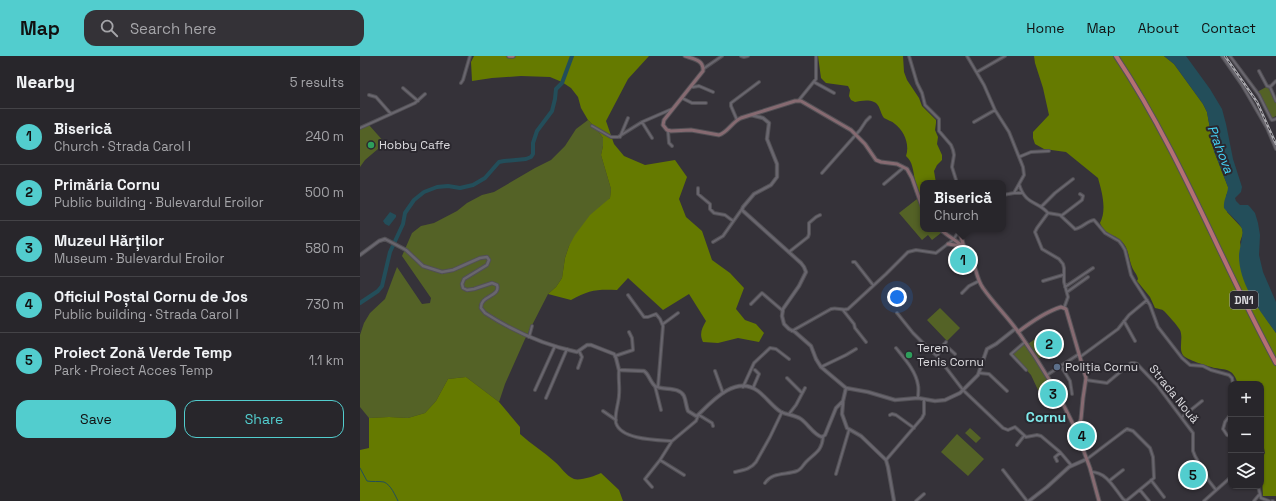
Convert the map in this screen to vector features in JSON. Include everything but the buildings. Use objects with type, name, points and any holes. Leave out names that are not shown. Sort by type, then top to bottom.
[{"type":"highway","name":"DN1","points":[[1116,56],[1166,141],[1276,363]]},
{"type":"highway","name":"DN1","points":[[1119,56],[1172,148],[1276,358]]},
{"type":"main road","points":[[508,56],[514,56]]},
{"type":"main road","points":[[685,56],[698,60],[702,64],[703,68],[701,74],[663,122],[664,128],[668,131],[691,130],[719,135],[725,132],[737,120],[799,100],[846,127],[855,134],[865,144],[876,160],[898,164],[904,168],[910,174],[920,201]]},
{"type":"main road","points":[[944,232],[964,248],[972,258],[979,281],[1017,330],[1047,375],[1077,431],[1099,501]]},
{"type":"main road","points":[[960,232],[964,248]]},
{"type":"main road","points":[[948,244],[964,248]]},
{"type":"main road","points":[[1017,330],[1060,308],[1064,308],[1067,311],[1086,380],[1081,421],[1077,431]]},
{"type":"street","points":[[462,83],[470,56]]},
{"type":"street","points":[[703,68],[722,56]]},
{"type":"street","points":[[742,56],[748,56]]},
{"type":"street","points":[[799,100],[817,76],[816,56]]},
{"type":"street","points":[[909,56],[925,105],[939,119],[939,131],[951,145],[953,150],[954,155],[952,167],[956,180]]},
{"type":"street","points":[[967,56],[977,72],[995,110],[1009,132],[1024,167],[1024,172],[1014,193]]},
{"type":"street","points":[[977,72],[1005,56]]},
{"type":"street","points":[[1222,56],[1242,85],[1267,128],[1276,148]]},
{"type":"street","points":[[1230,56],[1255,90],[1271,119],[1275,119]]},
{"type":"street","points":[[1259,71],[1267,86],[1270,87],[1276,101]]},
{"type":"street","points":[[1270,87],[1276,81]]},
{"type":"street","points":[[737,120],[731,103],[759,82]]},
{"type":"street","points":[[814,82],[834,93]]},
{"type":"street","points":[[692,86],[699,86],[713,92]]},
{"type":"street","points":[[403,88],[418,101]]},
{"type":"street","points":[[360,128],[418,101],[426,94]]},
{"type":"street","points":[[369,95],[376,97],[391,114]]},
{"type":"street","points":[[682,98],[692,103],[706,103]]},
{"type":"street","points":[[592,126],[611,137],[620,137],[642,122],[673,109]]},
{"type":"street","points":[[713,242],[723,236],[754,194],[772,185],[777,177],[777,164],[767,139],[770,125],[766,119],[766,110]]},
{"type":"street","points":[[974,122],[995,110]]},
{"type":"street","points":[[750,115],[766,119]]},
{"type":"street","points":[[822,173],[870,117]]},
{"type":"street","points":[[620,137],[628,118]]},
{"type":"street","points":[[642,122],[652,138]]},
{"type":"street","points":[[668,131],[669,141],[672,146]]},
{"type":"street","points":[[1019,157],[1031,152],[1049,151]]},
{"type":"street","points":[[884,184],[904,168]]},
{"type":"street","points":[[1041,207],[1055,193],[1074,179]]},
{"type":"street","points":[[1019,184],[1022,193],[1029,201],[1041,207],[1048,214],[1057,214],[1061,216],[1074,229],[1094,220],[1105,233],[1120,243],[1125,250],[1132,278],[1147,299],[1158,326],[1182,358],[1188,364],[1203,366],[1229,375],[1232,381]]},
{"type":"street","points":[[698,188],[698,194],[710,204],[710,210],[714,213],[725,215],[733,221]]},
{"type":"street","points":[[1006,194],[1022,193]]},
{"type":"street","points":[[1061,216],[1082,200],[1083,196],[1080,194]]},
{"type":"street","points":[[742,209],[803,265],[806,272],[800,286],[783,311],[784,324],[788,329],[811,346],[821,367],[846,388],[868,392],[894,400],[918,398],[941,401],[945,400],[956,396],[979,373],[986,350],[1017,330]]},
{"type":"street","points":[[1048,214],[1037,228],[1036,235],[1043,250],[1062,262],[1064,268],[1065,287],[1068,297],[1064,308]]},
{"type":"street","points":[[789,252],[808,237],[809,224],[820,215]]},
{"type":"street","points":[[843,310],[850,307],[908,252],[916,250],[936,253],[953,240],[959,232]]},
{"type":"street","points":[[360,254],[381,240],[386,239],[409,252],[422,266],[442,272],[453,270],[480,258],[487,257],[489,260],[487,265],[464,279],[462,282],[463,288],[467,290],[490,283],[496,284],[498,290],[481,302],[481,309],[488,315],[529,337],[555,346],[576,352],[590,345],[615,356],[619,369],[619,392],[616,420]]},
{"type":"street","points":[[853,262],[855,262],[873,285]]},
{"type":"street","points":[[1065,287],[1093,268]]},
{"type":"street","points":[[1043,281],[1064,275]]},
{"type":"street","points":[[1067,292],[1088,277]]},
{"type":"street","points":[[962,294],[969,286],[979,281]]},
{"type":"street","points":[[751,304],[762,293],[783,311]]},
{"type":"street","points":[[628,295],[644,317],[648,318],[656,314],[663,324],[657,386],[661,410]]},
{"type":"street","points":[[1047,375],[1080,356],[1118,329],[1129,314],[1147,299]]},
{"type":"street","points":[[792,331],[831,309],[836,308],[843,310],[866,342]]},
{"type":"street","points":[[663,324],[678,313]]},
{"type":"street","points":[[897,313],[913,333],[937,356],[963,390],[1003,428],[1008,430],[1015,428],[1026,437],[1037,435],[1041,436],[1060,452],[1071,465]]},
{"type":"street","points":[[1124,321],[1135,341]]},
{"type":"street","points":[[529,337],[532,326]]},
{"type":"street","points":[[615,356],[633,350],[632,338],[629,332]]},
{"type":"street","points":[[1025,342],[1011,354],[1026,370]]},
{"type":"street","points":[[937,356],[945,343],[955,354]]},
{"type":"street","points":[[535,390],[555,346]]},
{"type":"street","points":[[743,386],[754,363],[770,348],[776,350],[788,359]]},
{"type":"street","points":[[896,348],[912,370],[916,379],[918,384],[918,398]]},
{"type":"street","points":[[546,398],[567,349]]},
{"type":"street","points":[[821,367],[856,349]]},
{"type":"street","points":[[578,368],[582,357],[579,351]]},
{"type":"street","name":"Strada Nouă","points":[[1086,380],[1107,382],[1129,364],[1136,363],[1156,385],[1193,433],[1194,454],[1203,472],[1216,490]]},
{"type":"street","points":[[1061,366],[1070,382],[1072,394]]},
{"type":"street","points":[[619,369],[621,371],[637,370],[645,372],[657,386],[678,391],[684,397],[688,411],[691,414],[698,415],[712,423],[713,426]]},
{"type":"street","points":[[753,388],[759,374],[755,370]]},
{"type":"street","points":[[714,371],[722,393]]},
{"type":"street","points":[[979,373],[989,374],[1007,391]]},
{"type":"street","points":[[787,378],[802,393]]},
{"type":"street","points":[[652,487],[646,482],[645,479],[660,460],[672,441],[696,421],[698,415],[722,393],[733,388],[743,386],[753,388],[760,392],[782,412],[802,420],[818,436],[823,437]]},
{"type":"street","points":[[789,414],[796,405],[805,388]]},
{"type":"street","points":[[846,388],[842,414],[846,426],[849,430],[861,436],[886,460],[894,501]]},
{"type":"street","points":[[886,460],[914,428],[924,414],[924,399]]},
{"type":"street","points":[[765,483],[778,474],[799,470],[820,449],[823,437],[836,408],[843,401]]},
{"type":"street","points":[[1182,417],[1202,401]]},
{"type":"street","points":[[603,411],[616,420],[620,428],[629,435],[647,439],[672,441]]},
{"type":"street","points":[[735,472],[753,466],[770,437],[782,412]]},
{"type":"street","points":[[890,416],[892,414],[896,415],[914,428]]},
{"type":"street","points":[[1228,418],[1223,429],[1228,435]]},
{"type":"street","points":[[1081,421],[1089,428],[1092,428]]},
{"type":"street","points":[[836,474],[849,430]]},
{"type":"street","points":[[1003,470],[1028,501],[1048,487],[1071,465],[1087,459],[1124,431],[1130,430],[1135,432],[1150,449],[1153,457],[1154,475],[1151,480],[1125,501],[1104,475],[1099,472],[1091,472]]},
{"type":"street","points":[[1017,445],[1024,436]]},
{"type":"street","points":[[1057,461],[1055,458],[1060,452]]},
{"type":"street","points":[[660,460],[684,475]]},
{"type":"street","points":[[1109,481],[1123,470]]},
{"type":"street","points":[[1195,478],[1203,472]]},
{"type":"street","points":[[1151,480],[1164,497]]},
{"type":"street","points":[[1204,501],[1228,480]]},
{"type":"street","points":[[1259,489],[1262,500],[1271,501]]},
{"type":"street","points":[[1140,490],[1149,501]]},
{"type":"street","points":[[916,501],[924,494]]},
{"type":"street","points":[[1254,501],[1260,495]]},
{"type":"green space","points":[[474,56],[649,56],[628,79],[606,121],[614,144],[624,156],[645,165],[675,160],[687,177],[679,199],[686,217],[702,231],[712,260],[730,273],[744,288],[736,309],[745,320],[756,324],[764,333],[759,342],[738,338],[718,343],[703,342],[701,336],[703,326],[706,321],[689,294],[663,310],[628,278],[617,290],[593,291],[571,300],[548,294],[556,287],[562,278],[565,258],[575,235],[590,215],[610,198],[611,189],[601,155],[603,138],[588,120],[581,108],[578,97],[571,88],[562,82],[550,77],[521,76],[472,81],[471,62]]},
{"type":"green space","points":[[818,56],[903,56],[904,72],[907,80],[919,98],[922,106],[936,120],[935,130],[938,137],[937,144],[942,155],[942,160],[934,171],[936,180],[920,180],[920,194],[911,164],[906,156],[907,142],[901,130],[894,123],[884,118],[876,103],[867,100],[855,102],[851,100],[849,96],[850,90],[848,86],[826,83],[821,78]]},
{"type":"green space","points":[[1034,56],[1164,56],[1174,64],[1203,104],[1207,112],[1214,151],[1228,187],[1226,196],[1227,212],[1242,228],[1243,233],[1240,242],[1250,295],[1276,333],[1276,496],[1263,496],[1265,453],[1264,381],[1237,381],[1230,371],[1195,362],[1185,357],[1181,352],[1180,330],[1164,311],[1155,308],[1150,297],[1137,281],[1138,277],[1132,267],[1125,245],[1119,239],[1106,232],[1100,223],[1103,207],[1098,178],[1066,152],[1044,149],[1035,144],[1033,132],[1049,115],[1043,88]]},
{"type":"green space","points":[[1268,86],[1276,102],[1276,116],[1272,118],[1257,92]]},
{"type":"green space","points":[[588,120],[603,138],[601,155],[611,189],[610,198],[569,246],[565,258],[562,278],[556,287],[548,294],[525,339],[505,384],[499,402],[466,377],[448,379],[436,401],[425,413],[408,418],[369,418],[360,407],[360,335],[364,323],[370,313],[385,299],[397,267],[422,304],[430,303],[431,298],[402,256],[412,233],[421,226],[434,223],[457,211],[467,203],[482,195],[494,192],[551,160],[565,146],[576,129]]},
{"type":"green space","name":"Hobby Caffe","points":[[369,125],[385,143],[365,160],[360,167],[360,129]]},
{"type":"green space","points":[[917,199],[920,206],[920,232],[941,233],[932,240],[928,235],[922,240],[899,213]]},
{"type":"green space","points":[[940,308],[960,328],[947,341],[927,320]]},
{"type":"green space","points":[[1035,339],[1045,354],[1038,359],[1028,344]]},
{"type":"green space","points":[[1025,342],[1050,383],[1038,390],[1031,375],[1012,354]]},
{"type":"green space","points":[[466,377],[499,402],[520,427],[520,434],[551,458],[568,476],[574,479],[580,479],[601,473],[619,490],[623,501],[360,501],[360,450],[369,448],[369,418],[408,418],[425,413],[436,401],[448,379]]},
{"type":"green space","points":[[970,428],[981,438],[976,443],[965,433]]},
{"type":"green space","points":[[957,434],[984,459],[968,476],[941,452]]},
{"type":"water","name":"Prahova","points":[[1164,56],[1186,56],[1210,89],[1222,109],[1233,159],[1242,187],[1241,192],[1235,198],[1240,205],[1248,205],[1250,207],[1255,213],[1258,223],[1260,235],[1259,255],[1263,272],[1276,302],[1276,333],[1263,316],[1246,287],[1240,266],[1239,256],[1242,229],[1239,223],[1224,208],[1228,187],[1214,151],[1207,112],[1203,104],[1174,64]]},
{"type":"water","points":[[390,212],[396,215],[396,217],[389,226],[383,221]]},
{"type":"waterway","points":[[360,303],[378,291],[382,286],[390,252],[403,224],[405,213],[414,200],[424,192],[437,187],[448,186],[460,188],[473,185],[485,178],[499,162],[526,159],[531,157],[533,154],[533,143],[537,131],[552,111],[556,89],[562,83],[572,56]]},
{"type":"waterway","points":[[360,468],[367,481],[384,482],[389,485],[398,501]]},
{"type":"railway","points":[[1225,56],[1257,102],[1276,144]]},
{"type":"place","name":"Hobby Caffe","points":[[371,145]]},
{"type":"place","name":"Biserică","points":[[963,260]]},
{"type":"place","name":"Primăria Cornu","points":[[1049,344]]},
{"type":"place","name":"Teren Tenis Cornu","points":[[909,355]]},
{"type":"place","name":"Poliția Cornu","points":[[1057,367]]},
{"type":"place","name":"Muzeul Hărților","points":[[1053,394]]},
{"type":"place","name":"Oficiul Poștal Cornu de Jos","points":[[1082,436]]},
{"type":"place","name":"Proiect Zonă Verde Temp","points":[[1193,475]]},
{"type":"district","name":"Cornu","points":[[1046,417]]}]
